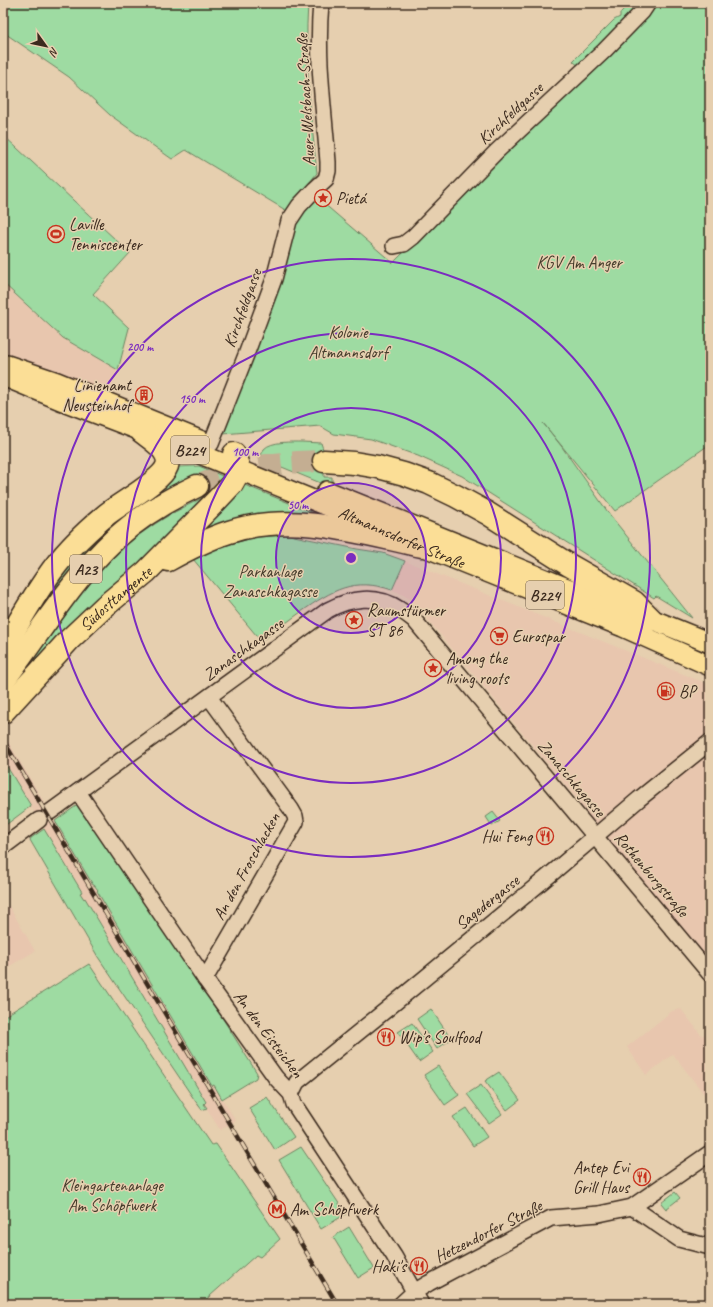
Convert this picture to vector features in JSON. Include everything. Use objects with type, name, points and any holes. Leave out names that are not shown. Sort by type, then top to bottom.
[{"type":"highway","points":[[3,649],[46,578],[75,543],[107,514],[156,480],[165,471],[168,460],[164,451],[142,432]]},
{"type":"highway","points":[[324,461],[385,469],[429,483],[456,496],[487,513],[569,565],[634,602],[651,619]]},
{"type":"highway","name":"Südosttangente","points":[[3,712],[69,640],[105,606],[146,572],[202,516],[234,469]]},
{"type":"highway","name":"Südosttangente","points":[[3,681],[73,585],[103,551],[129,527],[151,511],[174,497],[197,486]]},
{"type":"highway","points":[[146,572],[190,548],[230,532],[276,524],[307,524],[330,527],[422,546]]},
{"type":"main road","name":"Altmannsdorfer Straße","points":[[3,364],[57,382],[211,444],[234,469],[629,613],[651,619],[710,643]]},
{"type":"main road","name":"Altmannsdorfer Straße","points":[[3,376],[623,627],[710,666]]},
{"type":"street","name":"Auer-Welsbach-Straße","points":[[315,189],[326,179],[328,171],[321,70],[321,3]]},
{"type":"street","name":"Kirchfeldgasse","points":[[394,246],[404,244],[413,237],[496,152],[604,51],[642,12],[648,3]]},
{"type":"street","name":"Kirchfeldgasse","points":[[211,444],[274,279],[289,221],[299,206],[315,189]]},
{"type":"street","name":"Zanaschkagasse","points":[[3,847],[328,610],[340,604],[355,600],[369,599],[383,602],[398,608],[414,620],[596,836]]},
{"type":"street","name":"An den Froschlacken","points":[[205,979],[296,822],[295,816],[291,809],[210,697]]},
{"type":"street","name":"Sagedergasse","points":[[291,1094],[297,1082],[392,1006],[710,742]]},
{"type":"street","name":"An den Eisteichen","points":[[78,792],[205,979],[276,1078],[291,1094],[294,1104],[394,1256],[417,1298]]},
{"type":"street","name":"Rothenburgstraße","points":[[596,836],[705,968]]},
{"type":"street","name":"Hetzendorfer Straße","points":[[417,1298],[551,1218],[599,1214],[632,1207],[710,1153]]},
{"type":"street","points":[[632,1207],[679,1239],[710,1247]]},
{"type":"street","points":[[400,1304],[417,1298]]},
{"type":"shaded area","points":[[3,283],[63,338],[118,370],[109,394],[44,368],[3,354]]},
{"type":"shaded area","points":[[405,561],[710,685],[710,967],[614,849],[572,793],[417,608],[412,600],[392,590]]},
{"type":"shaded area","points":[[3,733],[93,885],[94,884],[98,891],[97,892],[212,1086],[214,1085],[236,1121],[220,1130],[204,1104],[206,1102],[178,1054],[86,899],[84,899],[80,893],[82,892],[3,760]]},
{"type":"shaded area","points":[[9,906],[35,951],[3,970],[3,910]]},
{"type":"shaded area","points":[[681,1009],[702,1036],[710,1030],[710,1102],[673,1054],[646,1075],[627,1047],[672,1011]]},
{"type":"green space","points":[[3,3],[308,3],[307,46],[310,109],[317,173],[287,211],[186,150],[172,159],[110,115],[69,77],[3,32]]},
{"type":"green space","points":[[630,3],[644,3],[582,69],[573,61],[614,20],[620,17],[620,13]]},
{"type":"green space","points":[[655,3],[710,3],[710,444],[615,511],[543,423],[562,447],[610,515],[692,618],[656,596],[654,598],[462,476],[418,456],[371,439],[334,434],[320,426],[223,434],[292,222],[315,196],[393,263]]},
{"type":"green space","name":"Laville Tenniscenter","points":[[3,135],[130,253],[93,294],[129,328],[118,370],[63,338],[3,283]]},
{"type":"green space","points":[[282,442],[321,443],[324,452],[324,477],[332,477],[332,482],[323,484],[260,458],[267,446]]},
{"type":"green space","points":[[199,466],[227,478],[150,555],[90,605],[3,700],[3,691],[62,611],[66,614],[103,567],[125,546],[155,524],[202,498],[194,478],[180,485],[3,669],[3,659],[55,575],[174,467]]},
{"type":"green space","points":[[242,484],[324,517],[202,534],[201,530]]},
{"type":"green space","name":"Parkanlage Zanaschkagasse","points":[[289,535],[383,553],[405,561],[392,590],[378,586],[355,585],[333,592],[312,604],[261,641],[193,559],[226,545],[257,537]]},
{"type":"green space","points":[[3,760],[31,806],[3,827]]},
{"type":"green space","points":[[76,806],[80,807],[221,1016],[257,1073],[256,1078],[222,1099],[214,1085],[212,1086],[97,891],[98,890],[93,885],[55,821]]},
{"type":"green space","points":[[493,812],[500,821],[492,826],[486,817]]},
{"type":"green space","points":[[44,829],[82,892],[80,893],[84,899],[85,898],[206,1102],[204,1104],[207,1108],[202,1110],[196,1102],[98,957],[30,840]]},
{"type":"green space","name":"Kleingartenanlage Am Schöpfwerk","points":[[89,964],[211,1145],[216,1144],[280,1239],[260,1257],[256,1255],[201,1304],[3,1304],[3,1017]]},
{"type":"green space","points":[[431,1009],[451,1039],[437,1049],[417,1019]]},
{"type":"green space","points":[[412,1023],[433,1052],[419,1062],[398,1032]]},
{"type":"green space","points":[[438,1066],[459,1095],[445,1105],[424,1075]]},
{"type":"green space","points":[[499,1072],[520,1100],[507,1110],[485,1081]]},
{"type":"green space","points":[[481,1085],[502,1114],[489,1123],[467,1094]]},
{"type":"green space","points":[[267,1097],[294,1137],[275,1150],[249,1108]]},
{"type":"green space","points":[[467,1108],[487,1137],[473,1146],[453,1117]]},
{"type":"green space","points":[[301,1147],[346,1214],[321,1229],[279,1160]]},
{"type":"green space","points":[[675,1192],[680,1198],[666,1209],[661,1203]]},
{"type":"green space","points":[[349,1227],[374,1268],[358,1278],[333,1237]]},
{"type":"tunnel","points":[[197,486],[228,474],[259,466],[291,462],[324,461]]},
{"type":"railway","points":[[3,740],[337,1304]]},
{"type":"place","name":"Pietá","points":[[323,198]]},
{"type":"place","name":"Laville Tenniscenter","points":[[56,234]]},
{"type":"place","name":"Linienamt Neusteinhof","points":[[144,395]]},
{"type":"place","name":"Raumstürmer ST 86","points":[[354,620]]},
{"type":"place","name":"Eurospar","points":[[499,636]]},
{"type":"place","name":"Among the living roots","points":[[433,668]]},
{"type":"place","name":"BP","points":[[666,691]]},
{"type":"place","name":"Hui Feng","points":[[545,836]]},
{"type":"place","name":"Wip's Soulfood","points":[[386,1037]]},
{"type":"place","name":"Antep Evi Grill Haus","points":[[642,1177]]},
{"type":"place","name":"Am Schöpfwerk","points":[[277,1209]]},
{"type":"place","name":"Haki's","points":[[419,1266]]},
{"type":"park label","name":"KGV Am Anger","points":[[579,262]]},
{"type":"park label","name":"Kolonie Altmannsdorf","points":[[348,342]]}]
